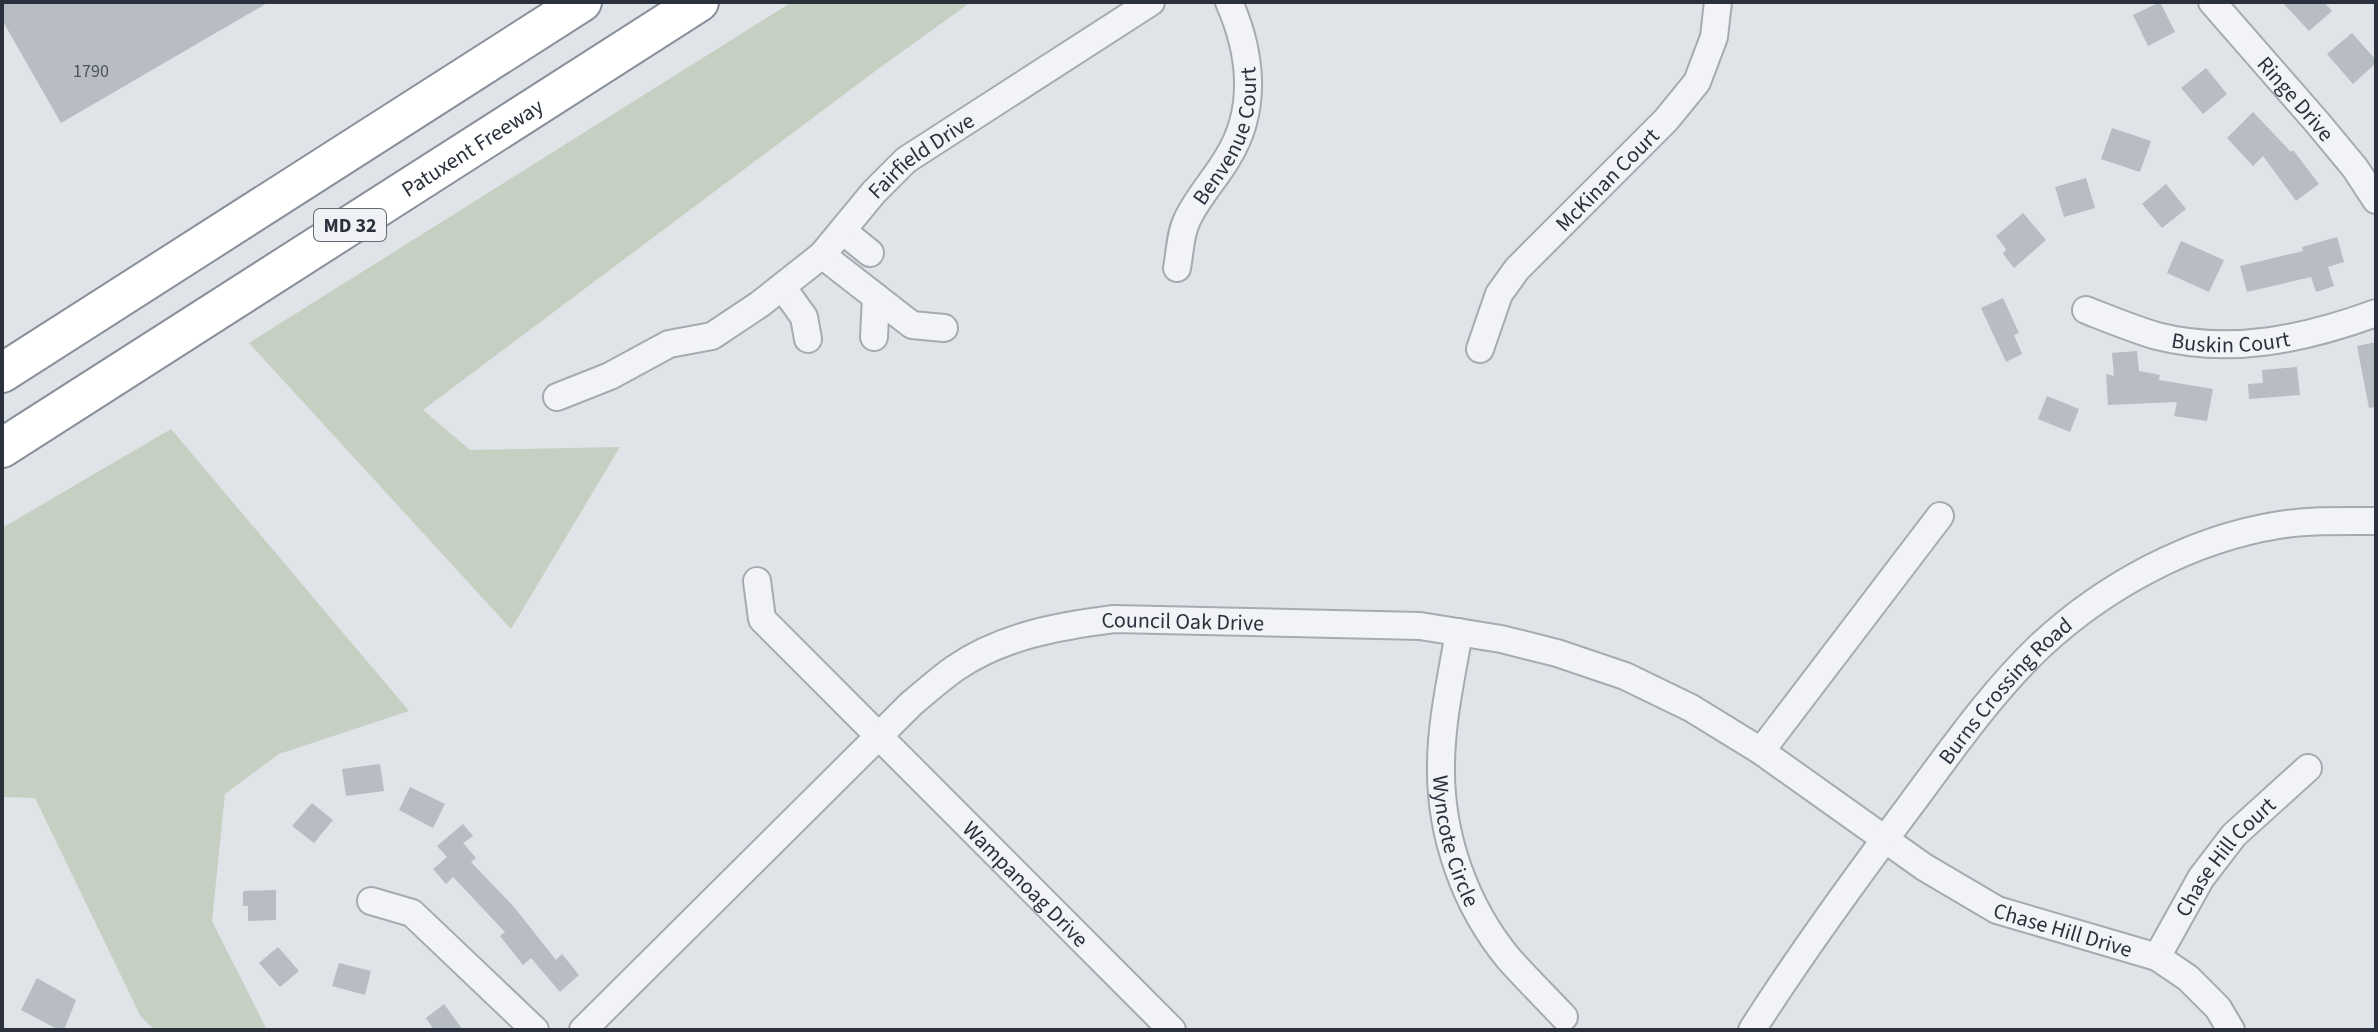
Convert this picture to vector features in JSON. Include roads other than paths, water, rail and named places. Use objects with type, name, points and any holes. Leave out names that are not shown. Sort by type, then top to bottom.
[{"type":"highway","name":"MD 32","points":[[2,373],[582,2]]},
{"type":"highway","name":"Patuxent Freeway","points":[[2,448],[699,2]]},
{"type":"street","name":"Fairfield Drive","points":[[557,397],[610,376],[669,344],[712,336],[783,288],[822,255],[874,192],[906,160],[1151,2]]},
{"type":"street","name":"Benvenue Court","points":[[1177,268],[1186,220],[1230,155],[1240,135],[1249,96],[1243,33],[1229,2]]},
{"type":"street","name":"McKinan Court","points":[[1480,349],[1499,294],[1517,269],[1666,120],[1697,82],[1714,37],[1718,2]]},
{"type":"street","name":"Ringe Drive","points":[[2212,2],[2335,145],[2376,200]]},
{"type":"street","points":[[843,231],[870,253]]},
{"type":"street","points":[[822,255],[912,325],[944,328]]},
{"type":"street","points":[[783,288],[804,317],[808,339]]},
{"type":"street","points":[[874,337],[876,297]]},
{"type":"street","name":"Buskin Court","points":[[2086,310],[2155,335],[2217,345],[2249,345],[2297,338],[2376,313]]},
{"type":"street","points":[[1761,751],[1940,516]]},
{"type":"street","name":"Burns Crossing Road","points":[[1752,1030],[1885,839],[1943,762],[2020,667],[2059,630],[2107,594],[2187,552],[2250,531],[2310,521],[2376,521]]},
{"type":"street","name":"Wampanoag Drive","points":[[757,581],[762,619],[1172,1030]]},
{"type":"street","name":"Council Oak Drive","points":[[583,1030],[911,704],[956,667],[991,649],[1027,634],[1068,624],[1114,619],[1420,626],[1557,653],[1625,676],[1691,708],[1761,751],[1885,839]]},
{"type":"street","name":"Wyncote Circle","points":[[1459,632],[1440,763],[1448,838],[1479,914],[1508,958],[1564,1017]]},
{"type":"street","name":"Chase Hill Court","points":[[2157,957],[2201,878],[2234,835],[2308,768]]},
{"type":"street","name":"Chase Hill Drive","points":[[1885,839],[1924,867],[1997,910],[2157,957],[2188,978],[2218,1008],[2231,1030]]},
{"type":"street","points":[[371,901],[412,913],[535,1030]]}]
